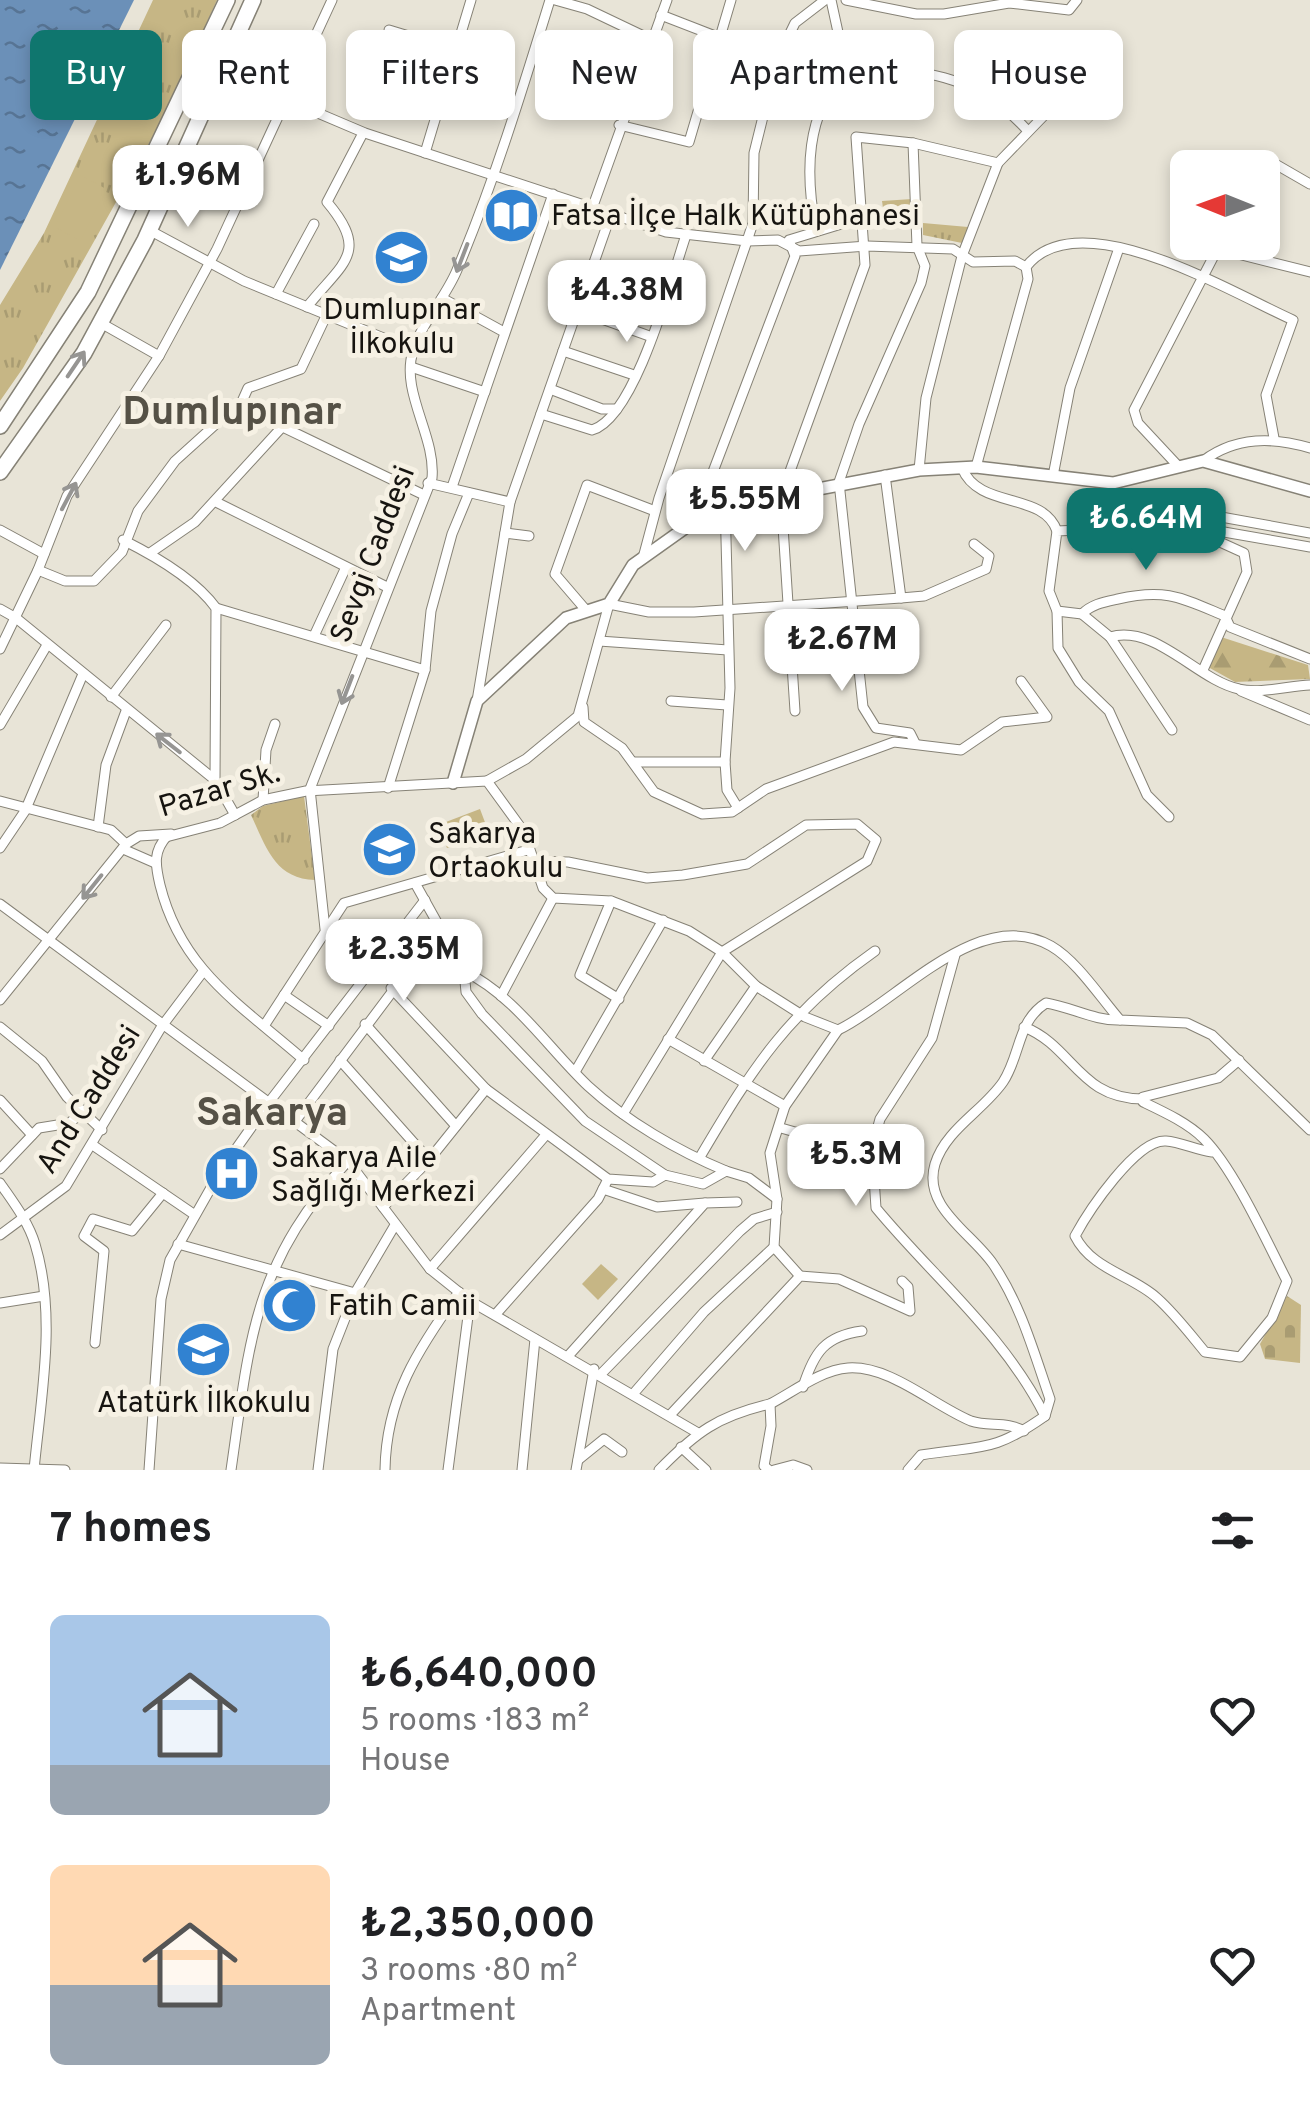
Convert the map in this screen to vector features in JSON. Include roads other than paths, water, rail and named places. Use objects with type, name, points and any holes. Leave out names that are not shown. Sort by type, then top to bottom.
[{"type":"highway","points":[[0,426],[88,292],[227,0]]},
{"type":"highway","points":[[240,30],[253,0]]},
{"type":"highway","points":[[0,472],[84,353],[149,230],[199,120]]},
{"type":"street","points":[[318,30],[332,0]]},
{"type":"street","points":[[455,0],[470,2],[461,30]]},
{"type":"street","points":[[553,0],[587,9],[631,30]]},
{"type":"street","name":"Sevgi Caddesi","points":[[310,790],[424,495],[434,459],[410,368],[413,350],[442,298],[494,176],[553,0]]},
{"type":"street","points":[[656,30],[667,0]]},
{"type":"street","points":[[718,30],[730,0]]},
{"type":"street","points":[[791,30],[795,22],[828,0],[836,30]]},
{"type":"street","points":[[846,0],[916,14],[944,14],[1009,3],[1069,10],[1077,0]]},
{"type":"street","points":[[661,15],[700,30]]},
{"type":"street","points":[[326,118],[685,238],[778,240],[800,251],[867,246],[953,249],[973,262],[1014,261],[1026,267]]},
{"type":"street","points":[[0,649],[38,570],[67,496],[159,356],[209,263],[277,120]]},
{"type":"street","points":[[425,154],[434,120]]},
{"type":"street","points":[[593,206],[622,120]]},
{"type":"street","points":[[620,125],[689,142],[695,120]]},
{"type":"street","points":[[643,558],[753,223],[754,152],[762,120]]},
{"type":"street","points":[[816,231],[807,183],[810,142],[818,120]]},
{"type":"street","points":[[1017,120],[1026,130]]},
{"type":"street","points":[[919,470],[926,398],[962,256],[998,162],[1036,120]]},
{"type":"street","points":[[307,307],[350,252],[349,228],[326,202],[363,132]]},
{"type":"street","points":[[795,711],[781,496],[859,289],[867,246],[861,218],[856,137],[913,142],[998,162]]},
{"type":"street","points":[[913,142],[917,246],[925,266],[922,283],[859,424],[839,482],[850,602],[868,720],[876,728],[910,733],[915,744]]},
{"type":"street","points":[[1280,167],[1310,184]]},
{"type":"street","points":[[452,487],[553,194]]},
{"type":"street","points":[[453,783],[477,700],[510,502],[611,214]]},
{"type":"street","points":[[838,1030],[797,1012],[756,986],[722,952],[663,920],[610,900],[554,898],[543,888],[524,832],[488,782],[526,760],[578,716],[609,604],[643,558],[685,528],[706,505],[711,477],[790,272],[794,256],[788,247],[789,240],[861,218]]},
{"type":"street","points":[[276,294],[314,224]]},
{"type":"street","points":[[149,230],[276,294],[413,350]]},
{"type":"street","points":[[542,414],[592,430],[602,427],[617,409],[652,337],[685,238]]},
{"type":"street","points":[[1026,267],[1046,249],[1093,242],[1157,257],[1293,320],[1266,395],[1274,438]]},
{"type":"street","points":[[1053,476],[1070,388],[1119,248]]},
{"type":"street","points":[[1178,467],[1138,424],[1134,410],[1213,260]]},
{"type":"street","points":[[1268,260],[1310,272]]},
{"type":"street","points":[[976,467],[1028,279],[1026,267]]},
{"type":"street","points":[[442,298],[504,332]]},
{"type":"street","points":[[577,310],[652,337]]},
{"type":"street","points":[[38,570],[66,581],[94,580],[122,552],[123,540],[138,510],[174,461],[240,406],[248,388],[301,369],[327,314]]},
{"type":"street","points":[[99,322],[159,356]]},
{"type":"street","points":[[562,351],[634,375]]},
{"type":"street","points":[[410,368],[485,392]]},
{"type":"street","points":[[550,389],[602,409],[617,409]]},
{"type":"street","points":[[240,406],[424,495]]},
{"type":"street","points":[[150,553],[169,543],[216,502],[282,427]]},
{"type":"street","points":[[706,505],[781,496],[839,482],[919,470],[976,467],[1113,483],[1203,460],[1220,448],[1274,438],[1310,448]]},
{"type":"street","points":[[1203,460],[1310,491]]},
{"type":"street","points":[[962,468],[978,490],[1054,521],[1057,530],[1049,591],[1057,611],[1058,648],[1079,682],[1108,711],[1147,795],[1169,817]]},
{"type":"street","points":[[885,474],[901,598]]},
{"type":"street","points":[[428,483],[510,502]]},
{"type":"street","points":[[586,609],[554,574],[588,485],[655,512]]},
{"type":"street","points":[[388,786],[426,670],[431,611],[452,534],[469,493]]},
{"type":"street","points":[[216,502],[387,586]]},
{"type":"street","points":[[725,502],[730,610],[726,790],[738,808]]},
{"type":"street","points":[[1200,530],[1210,515],[1310,533]]},
{"type":"street","points":[[1057,530],[1166,526],[1310,547]]},
{"type":"street","points":[[0,530],[44,554]]},
{"type":"street","points":[[1200,530],[1248,560],[1247,572],[1203,670]]},
{"type":"street","points":[[505,533],[530,536]]},
{"type":"street","points":[[123,540],[150,553],[205,594],[216,608],[426,670]]},
{"type":"street","points":[[477,700],[566,618],[586,609],[609,604],[650,612],[730,610],[924,596],[986,569],[989,556],[974,544]]},
{"type":"street","points":[[314,636],[346,568]]},
{"type":"street","points":[[1082,614],[1090,606],[1151,591],[1168,592],[1225,616],[1230,627],[1307,657],[1310,645]]},
{"type":"street","points":[[216,608],[216,780]]},
{"type":"street","points":[[0,610],[16,618],[126,711],[216,780],[234,814]]},
{"type":"street","points":[[1057,611],[1082,614],[1110,637],[1172,730]]},
{"type":"street","points":[[110,698],[166,625]]},
{"type":"street","points":[[1110,637],[1125,633],[1310,720]]},
{"type":"street","points":[[599,642],[728,650]]},
{"type":"street","points":[[0,725],[47,644]]},
{"type":"street","points":[[0,848],[25,811],[83,674]]},
{"type":"street","points":[[583,704],[584,722],[622,748],[654,792],[674,805],[702,814],[722,815],[766,788],[851,762],[894,742],[962,750],[1002,722],[1046,717],[1021,681]]},
{"type":"street","points":[[1239,689],[1310,685]]},
{"type":"street","points":[[671,701],[727,705]]},
{"type":"street","points":[[98,827],[106,764],[126,711]]},
{"type":"street","points":[[263,799],[266,750],[275,724]]},
{"type":"street","points":[[633,762],[725,762]]},
{"type":"street","name":"Pazar Sk.","points":[[124,847],[139,836],[167,836],[234,814],[263,799],[310,790],[488,782]]},
{"type":"street","points":[[310,790],[325,929]]},
{"type":"street","points":[[0,801],[25,811],[111,830],[124,847],[155,863]]},
{"type":"street","points":[[264,1026],[344,904],[530,855],[648,878],[746,864],[771,852],[806,825],[857,824],[876,840],[876,848],[854,870],[722,952],[623,1114]]},
{"type":"street","points":[[167,836],[158,846],[155,863],[167,912],[202,972],[304,1060]]},
{"type":"street","points":[[0,1000],[124,847]]},
{"type":"street","points":[[415,883],[464,971],[466,992],[482,1014],[585,1121],[666,1174],[703,1184],[722,1173]]},
{"type":"street","points":[[502,996],[554,898]]},
{"type":"street","points":[[149,1470],[161,1299],[170,1260],[270,1101],[424,900]]},
{"type":"street","points":[[610,900],[580,976],[619,999]]},
{"type":"street","points":[[0,904],[348,1161],[430,1269],[470,1302],[598,1371],[698,1432]]},
{"type":"street","points":[[575,1072],[663,920]]},
{"type":"street","points":[[296,1120],[391,988],[440,928]]},
{"type":"street","points":[[634,1393],[704,1312],[774,1247],[777,1199],[770,1153],[784,1106],[838,1030],[860,1020],[924,969],[984,941],[1030,936],[1055,948],[1120,1020]]},
{"type":"street","points":[[700,1157],[744,1083],[797,1012],[875,951]]},
{"type":"street","points":[[955,955],[932,1038],[880,1120],[872,1148],[876,1208],[944,1278],[1016,1364],[1045,1416]]},
{"type":"street","points":[[464,971],[502,996],[575,1072],[623,1114],[722,1173],[749,1178],[777,1199]]},
{"type":"street","name":"And Caddesi","points":[[0,1235],[66,1186],[94,1146],[162,1026],[202,972]]},
{"type":"street","points":[[704,1061],[756,986]]},
{"type":"street","points":[[391,988],[486,1089],[606,1184],[657,1207],[737,1202]]},
{"type":"street","points":[[284,994],[329,1026]]},
{"type":"street","points":[[908,1470],[920,1454],[983,1450],[1024,1431],[1045,1416],[1050,1399],[1014,1298],[992,1262],[938,1204],[931,1182],[948,1138],[988,1102],[1006,1078],[1029,1014],[1046,1003],[1076,1008],[1104,1020],[1187,1024],[1212,1035],[1310,1130]]},
{"type":"street","points":[[366,1024],[456,1126]]},
{"type":"street","points":[[0,1027],[42,1061],[68,1097],[102,1130]]},
{"type":"street","points":[[1024,1028],[1044,1036],[1076,1074],[1120,1100],[1143,1100],[1204,1140],[1212,1152],[1287,1282],[1272,1318],[1240,1357],[1206,1352],[1155,1295],[1118,1276],[1081,1248],[1076,1236],[1121,1172],[1147,1144],[1165,1141],[1212,1152]]},
{"type":"street","points":[[668,1039],[784,1106]]},
{"type":"street","points":[[340,1060],[429,1160]]},
{"type":"street","points":[[1143,1100],[1151,1093],[1218,1078],[1238,1060]]},
{"type":"street","points":[[383,1207],[429,1160],[486,1089]]},
{"type":"street","points":[[0,1100],[32,1134]]},
{"type":"street","points":[[0,1169],[32,1134],[52,1122],[76,1120],[83,1110]]},
{"type":"street","points":[[780,1128],[848,1147],[844,1176]]},
{"type":"street","points":[[430,1269],[545,1136]]},
{"type":"street","points":[[94,1146],[195,1215]]},
{"type":"street","points":[[231,1470],[253,1322],[272,1269],[308,1210],[348,1161]]},
{"type":"street","points":[[495,1315],[606,1184],[654,1182],[666,1174]]},
{"type":"street","points":[[0,1183],[35,1244],[44,1296],[46,1333],[34,1470]]},
{"type":"street","points":[[95,1343],[104,1250],[84,1236],[93,1218],[132,1232],[162,1193]]},
{"type":"street","points":[[569,1355],[705,1203]]},
{"type":"street","points":[[577,1465],[598,1371],[740,1231],[754,1219],[776,1212]]},
{"type":"street","points":[[318,1470],[333,1349],[356,1293],[395,1224]]},
{"type":"street","points":[[178,1244],[356,1293]]},
{"type":"street","points":[[774,1247],[800,1276],[839,1278],[910,1311],[908,1287],[902,1281]]},
{"type":"street","points":[[672,1414],[800,1276]]},
{"type":"street","points":[[385,1470],[385,1433],[400,1387],[414,1355],[459,1292]]},
{"type":"street","points":[[0,1305],[44,1296]]},
{"type":"street","points":[[448,1470],[470,1302]]},
{"type":"street","points":[[803,1387],[822,1346],[832,1337],[862,1331]]},
{"type":"street","points":[[522,1470],[536,1339]]},
{"type":"street","points":[[659,1470],[698,1432],[726,1414],[770,1404],[838,1370],[855,1368],[891,1380],[973,1422],[1014,1425],[1024,1431]]},
{"type":"street","points":[[770,1404],[771,1426],[764,1466],[771,1470],[793,1465],[807,1470]]},
{"type":"street","points":[[577,1465],[604,1438],[622,1452]]},
{"type":"street","points":[[681,1448],[706,1470]]},
{"type":"street","points":[[0,1468],[65,1470]]},
{"type":"water","points":[[0,0],[134,0],[119,30],[30,30],[30,120],[74,120],[0,270]]},
{"type":"place","name":"Fatsa İlçe Halk Kütüphanesi","points":[[512,215]]},
{"type":"place","name":"Dumlupınar İlkokulu","points":[[402,257]]},
{"type":"place","name":"Sakarya Ortaokulu","points":[[389,850]]},
{"type":"place","name":"Sakarya Aile Sağlığı Merkezi","points":[[232,1174]]},
{"type":"place","name":"Fatih Camii","points":[[289,1305]]},
{"type":"place","name":"Atatürk İlkokulu","points":[[204,1350]]},
{"type":"district","name":"Dumlupınar","points":[[232,410]]},
{"type":"district","name":"Sakarya","points":[[272,1111]]}]
